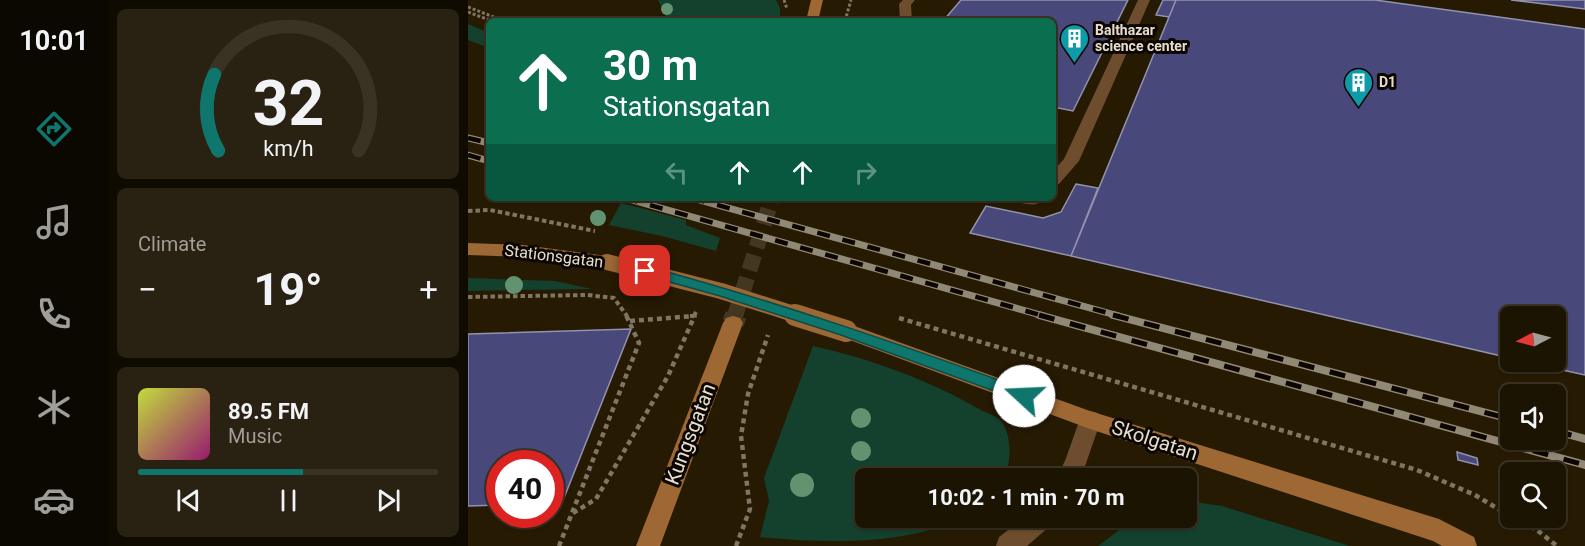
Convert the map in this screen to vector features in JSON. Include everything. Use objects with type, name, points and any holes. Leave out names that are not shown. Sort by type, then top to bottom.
[{"type":"street","points":[[813,18],[817,0]]},
{"type":"street","points":[[906,18],[905,4],[909,0]]},
{"type":"street","points":[[1056,177],[1071,160],[1144,0]]},
{"type":"street","name":"Stationsgatan","points":[[468,249],[523,251],[607,262],[710,288],[846,331]]},
{"type":"street","name":"Kungsgatan","points":[[648,546],[733,323]]},
{"type":"street","name":"Skolgatan","points":[[846,331],[1090,420],[1439,531],[1465,546]]},
{"type":"street","points":[[1073,468],[1090,420]]},
{"type":"street","points":[[1008,546],[1030,528]]},
{"type":"path","points":[[846,18],[851,0]]},
{"type":"path","points":[[468,9],[486,18]]},
{"type":"path","points":[[468,9],[490,18]]},
{"type":"path","points":[[468,9],[495,18]]},
{"type":"path","points":[[468,211],[490,210],[600,232]]},
{"type":"path","points":[[468,297],[577,295],[614,298],[626,312],[639,343],[560,546]]},
{"type":"path","points":[[573,513],[596,499],[634,437],[668,376],[698,308]]},
{"type":"path","points":[[889,315],[1417,470],[1475,495],[1500,510]]},
{"type":"path","points":[[630,321],[694,316]]},
{"type":"path","points":[[736,546],[750,509],[741,436],[748,394],[768,334]]},
{"type":"path","points":[[1529,528],[1557,546]]},
{"type":"green space","points":[[658,0],[776,0],[780,8],[780,18],[667,18]]},
{"type":"green space","points":[[468,24],[486,32],[486,47],[468,40]]},
{"type":"green space","points":[[621,203],[686,220],[686,225],[720,238],[716,251],[662,236],[609,225]]},
{"type":"green space","points":[[468,278],[555,281],[592,289],[468,291]]},
{"type":"green space","points":[[813,346],[856,357],[942,389],[1001,421],[1009,441],[1007,468],[855,468],[855,528],[936,528],[889,538],[836,541],[760,537],[769,501],[764,478]]},
{"type":"green space","points":[[1197,502],[1222,506],[1350,546],[1098,546],[1122,528],[1197,528]]},
{"type":"building","name":"Balthazar science center","points":[[961,0],[1128,0],[1073,111],[1056,108],[1056,18],[946,18]]},
{"type":"building","points":[[1163,0],[1176,0],[1169,17],[1156,15]]},
{"type":"building","name":"D1","points":[[1176,0],[1375,0],[1585,29],[1585,375],[1566,371],[1566,306],[1500,306],[1500,356],[1071,256]]},
{"type":"building","points":[[1511,0],[1585,0],[1585,9]]},
{"type":"building","points":[[1076,184],[1098,188],[1071,256],[970,233],[986,206],[1043,218],[1061,212]]},
{"type":"building","points":[[631,329],[564,498],[564,450],[486,450],[486,505],[468,506],[468,334]]},
{"type":"building","points":[[1457,452],[1477,458],[1478,465],[1458,460]]},
{"type":"tunnel","points":[[735,316],[771,201]]},
{"type":"tunnel","points":[[733,323],[736,315]]},
{"type":"railway","points":[[468,138],[486,142]]},
{"type":"railway","points":[[468,155],[486,160]]},
{"type":"railway","points":[[636,201],[1044,316]]},
{"type":"railway","points":[[703,201],[1119,316]]},
{"type":"railway","points":[[1039,315],[1585,465]]},
{"type":"railway","points":[[1113,315],[1500,416]]},
{"type":"railway","points":[[1566,434],[1585,439]]},
{"type":"place","name":"Balthazar science center","points":[[1074,64]]},
{"type":"place","name":"D1","points":[[1358,108]]},
{"type":"route","points":[[645,271],[722,291],[846,331],[1024,396]]}]
